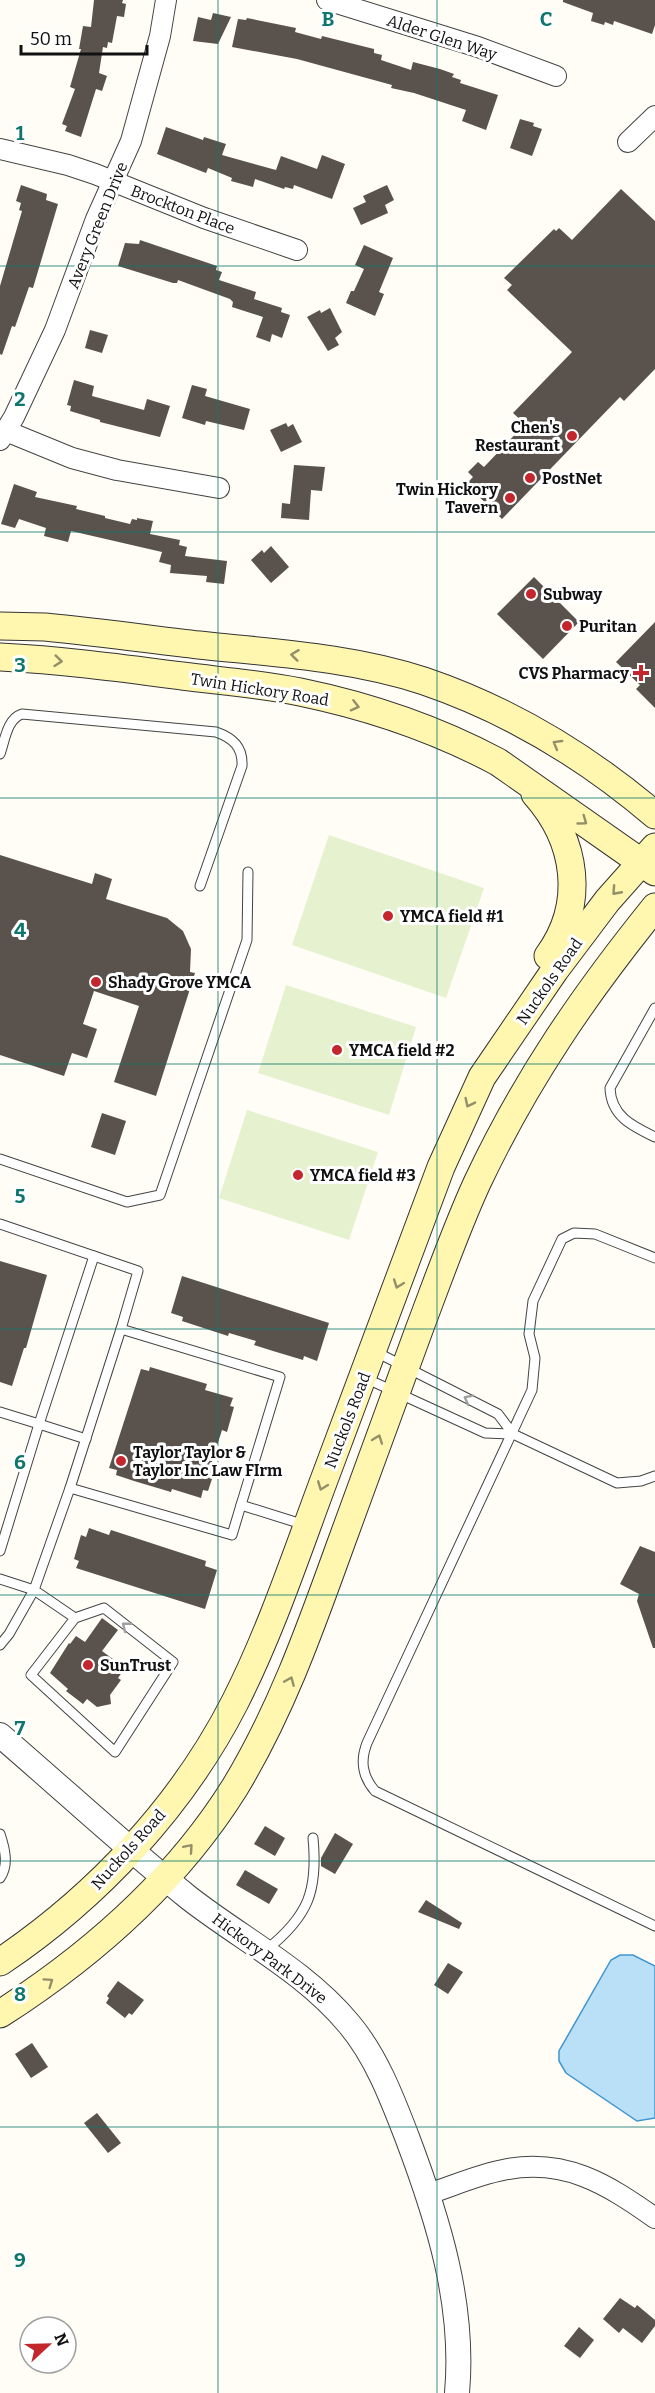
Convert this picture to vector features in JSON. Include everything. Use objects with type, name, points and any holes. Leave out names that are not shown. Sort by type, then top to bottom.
[{"type":"main road","name":"Twin Hickory Road","points":[[0,626],[45,627],[320,658],[421,681],[481,704],[556,743],[591,766],[655,815]]},
{"type":"main road","name":"Twin Hickory Road","points":[[0,657],[51,660],[299,692],[368,709],[472,748],[498,762],[651,861]]},
{"type":"main road","points":[[482,1077],[520,995],[562,933],[569,914],[572,890],[568,851],[550,813],[536,795],[498,762]]},
{"type":"main road","name":"Nuckols Road","points":[[0,1962],[60,1918],[131,1850],[186,1781],[234,1702],[271,1618],[307,1526],[441,1167],[482,1077],[561,961],[607,901],[651,861]]},
{"type":"main road","points":[[0,2014],[86,1953],[137,1907],[194,1842],[233,1790],[266,1732],[302,1650],[395,1391],[448,1251],[478,1183],[515,1108],[562,1030],[655,906]]},
{"type":"street","name":"Avery Green Drive","points":[[3,435],[24,399],[55,330],[96,219],[132,141],[160,36],[166,0]]},
{"type":"street","name":"Alder Glen Way","points":[[327,0],[478,48],[556,76]]},
{"type":"street","points":[[628,142],[655,116]]},
{"type":"street","name":"Brockton Place","points":[[0,149],[68,165],[204,218],[297,250]]},
{"type":"street","points":[[3,435],[117,470],[219,488]]},
{"type":"street","name":"Hickory Park Drive","points":[[0,1735],[191,1900],[307,1982],[330,2002],[351,2026],[384,2081],[428,2194],[446,2257],[455,2306],[458,2349],[457,2393]]},
{"type":"street","points":[[428,2194],[500,2170],[527,2167],[555,2168],[606,2184],[655,2218]]},
{"type":"lane","points":[[0,754],[11,721],[15,716],[22,714],[216,732],[234,740],[243,755],[242,766],[200,886]]},
{"type":"lane","points":[[0,1159],[127,1202],[160,1195],[247,940],[248,872]]},
{"type":"lane","points":[[655,1008],[610,1088],[610,1100],[628,1124],[655,1137]]},
{"type":"lane","points":[[0,1224],[138,1271],[86,1439],[34,1590],[9,1634],[0,1645]]},
{"type":"lane","points":[[655,1258],[595,1234],[574,1233],[562,1239],[533,1301],[529,1334],[535,1358],[532,1390],[367,1743],[362,1766],[367,1783],[375,1791],[655,1926]]},
{"type":"lane","points":[[0,1551],[94,1256]]},
{"type":"lane","points":[[70,1488],[232,1535],[280,1377],[121,1329]]},
{"type":"lane","points":[[373,1350],[498,1414],[513,1434]]},
{"type":"lane","points":[[363,1377],[485,1433],[513,1434],[617,1483],[640,1481],[655,1476]]},
{"type":"lane","points":[[0,1412],[86,1439]]},
{"type":"lane","points":[[241,1505],[307,1526]]},
{"type":"lane","points":[[0,1579],[34,1590],[75,1618]]},
{"type":"lane","points":[[104,1608],[173,1662],[115,1752],[31,1675],[75,1618],[104,1608]]},
{"type":"lane","points":[[0,1834],[5,1853],[5,1870],[0,1878]]},
{"type":"lane","points":[[265,1951],[281,1938],[310,1898],[315,1865],[313,1838]]},
{"type":"green space","name":"YMCA field #1","points":[[329,835],[484,888],[446,998],[292,945]]},
{"type":"green space","name":"YMCA field #2","points":[[286,985],[416,1027],[389,1115],[258,1073]]},
{"type":"green space","name":"YMCA field #3","points":[[247,1110],[378,1152],[349,1240],[219,1198]]},
{"type":"water","points":[[620,1955],[633,1955],[655,1966],[655,2118],[637,2121],[566,2073],[559,2061],[559,2051],[611,1960]]},
{"type":"building","points":[[94,0],[123,0],[122,3],[126,4],[124,17],[117,16],[112,43],[108,42],[107,48],[103,47],[99,73],[107,76],[102,91],[96,89],[81,137],[65,131],[67,126],[62,124],[75,89],[70,87],[81,49],[79,49],[83,26],[91,27]]},
{"type":"building","points":[[563,0],[655,0],[655,25],[652,34],[614,21],[613,25],[605,22],[604,25],[591,21],[593,13],[563,2]]},
{"type":"building","points":[[213,13],[231,17],[218,44],[193,41],[198,17],[211,20]]},
{"type":"building","points":[[247,18],[296,28],[295,32],[321,39],[322,36],[374,49],[374,53],[382,55],[381,60],[411,70],[413,62],[454,74],[452,77],[461,80],[460,83],[498,95],[486,130],[462,121],[466,110],[391,88],[392,85],[297,59],[232,47],[238,19],[246,20]]},
{"type":"building","points":[[520,119],[534,123],[533,126],[542,129],[532,156],[510,148]]},
{"type":"building","points":[[166,127],[203,140],[204,137],[226,144],[222,155],[276,170],[281,156],[317,169],[322,155],[345,164],[332,199],[294,185],[293,189],[285,187],[284,189],[255,179],[253,187],[231,181],[232,178],[208,168],[206,173],[157,154]]},
{"type":"building","points":[[21,185],[47,194],[46,200],[58,204],[33,288],[29,287],[2,355],[0,354],[0,286],[22,211],[19,210],[21,203],[16,201]]},
{"type":"building","points":[[387,185],[394,200],[385,205],[388,213],[361,225],[353,208],[366,202],[363,196]]},
{"type":"building","points":[[621,189],[655,221],[655,369],[624,401],[620,397],[502,519],[466,484],[473,477],[468,472],[478,462],[484,467],[525,424],[513,413],[572,352],[507,290],[512,285],[504,278],[554,229],[556,231],[559,228],[572,240]]},
{"type":"building","points":[[140,240],[217,266],[216,270],[222,272],[219,280],[256,292],[254,299],[282,308],[281,312],[290,315],[282,338],[272,334],[270,342],[256,337],[263,317],[232,307],[233,302],[230,299],[178,280],[177,283],[173,283],[118,266],[125,243],[139,244]]},
{"type":"building","points":[[364,245],[393,258],[379,292],[384,294],[375,316],[346,303],[364,269],[355,265]]},
{"type":"building","points":[[330,308],[342,332],[335,338],[339,345],[328,351],[307,317]]},
{"type":"building","points":[[90,330],[108,335],[102,353],[85,348]]},
{"type":"building","points":[[74,380],[94,386],[92,396],[144,410],[147,399],[170,406],[160,437],[100,422],[100,420],[70,411],[71,406],[67,405]]},
{"type":"building","points":[[192,385],[207,389],[205,396],[250,409],[244,430],[206,421],[205,425],[182,418]]},
{"type":"building","points":[[286,423],[288,427],[293,424],[302,442],[281,452],[270,430]]},
{"type":"building","points":[[294,465],[325,467],[322,491],[311,490],[309,520],[281,518],[282,503],[290,504]]},
{"type":"building","points":[[14,484],[37,492],[35,497],[77,506],[76,509],[105,516],[105,518],[130,524],[132,519],[137,520],[137,518],[153,521],[150,534],[180,540],[179,545],[187,547],[185,556],[227,561],[224,584],[206,582],[207,576],[170,573],[171,565],[159,562],[162,552],[71,531],[68,542],[44,536],[46,528],[19,519],[15,528],[1,524]]},
{"type":"building","points":[[271,546],[289,567],[271,583],[251,560],[262,550],[264,553]]},
{"type":"building","points":[[534,577],[579,622],[543,659],[497,614]]},
{"type":"building","name":"CVS Pharmacy","points":[[655,622],[655,708],[636,689],[640,685],[616,662]]},
{"type":"building","name":"Shady Grove YMCA","points":[[0,855],[92,884],[95,873],[112,879],[106,899],[167,918],[183,931],[191,949],[190,972],[195,973],[156,1096],[114,1082],[139,1006],[94,991],[83,1024],[97,1029],[87,1058],[72,1053],[64,1076],[0,1055]]},
{"type":"building","points":[[102,1113],[126,1121],[115,1155],[91,1147]]},
{"type":"building","points":[[0,1261],[47,1275],[26,1348],[24,1348],[12,1386],[0,1382]]},
{"type":"building","points":[[182,1276],[329,1323],[317,1361],[304,1356],[303,1360],[254,1345],[256,1341],[229,1333],[228,1336],[182,1321],[183,1317],[171,1313]]},
{"type":"building","points":[[150,1367],[207,1384],[205,1390],[233,1398],[230,1406],[234,1407],[227,1432],[222,1430],[211,1465],[216,1467],[208,1491],[203,1490],[201,1498],[134,1481],[116,1475],[117,1470],[109,1468],[141,1369],[149,1371]]},
{"type":"building","points":[[89,1528],[109,1535],[111,1530],[206,1561],[205,1566],[217,1570],[205,1609],[76,1568],[79,1561],[74,1559],[81,1535],[86,1537]]},
{"type":"building","points":[[640,1546],[655,1552],[655,1648],[653,1648],[637,1601],[639,1594],[620,1584]]},
{"type":"building","name":"SunTrust","points":[[102,1618],[118,1630],[102,1651],[125,1668],[118,1678],[121,1680],[110,1695],[111,1704],[97,1707],[87,1699],[83,1704],[66,1691],[68,1689],[50,1673],[69,1643],[76,1636],[85,1642]]},
{"type":"building","points":[[265,1826],[285,1838],[275,1856],[254,1844]]},
{"type":"building","points":[[335,1833],[353,1844],[335,1874],[321,1866],[321,1858]]},
{"type":"building","points":[[245,1870],[278,1889],[269,1904],[236,1885]]},
{"type":"building","points":[[426,1900],[462,1923],[459,1929],[418,1912]]},
{"type":"building","points":[[448,1963],[463,1972],[448,1994],[434,1985]]},
{"type":"building","points":[[118,1981],[144,2000],[132,2015],[129,2013],[125,2018],[106,2003],[109,1998],[107,1996]]},
{"type":"building","points":[[32,2043],[48,2067],[31,2078],[15,2054]]},
{"type":"building","points":[[97,2113],[121,2143],[108,2153],[84,2123]]},
{"type":"building","points":[[620,2298],[635,2308],[637,2305],[655,2320],[655,2326],[642,2343],[623,2328],[619,2333],[603,2319]]},
{"type":"building","points":[[579,2327],[594,2340],[580,2358],[564,2346]]},
{"type":"place","name":"Chen's Restaurant","points":[[572,436]]},
{"type":"place","name":"PostNet","points":[[530,478]]},
{"type":"place","name":"Twin Hickory Tavern","points":[[510,498]]},
{"type":"place","name":"Subway","points":[[531,594]]},
{"type":"place","name":"Puritan","points":[[567,626]]},
{"type":"place","name":"CVS Pharmacy","points":[[641,673]]},
{"type":"place","name":"YMCA field #1","points":[[388,916]]},
{"type":"place","name":"Shady Grove YMCA","points":[[96,982]]},
{"type":"place","name":"YMCA field #2","points":[[337,1050]]},
{"type":"place","name":"YMCA field #3","points":[[298,1175]]},
{"type":"place","name":"Taylor Taylor & Taylor Inc Law FIrm","points":[[121,1461]]},
{"type":"place","name":"SunTrust","points":[[88,1665]]}]
